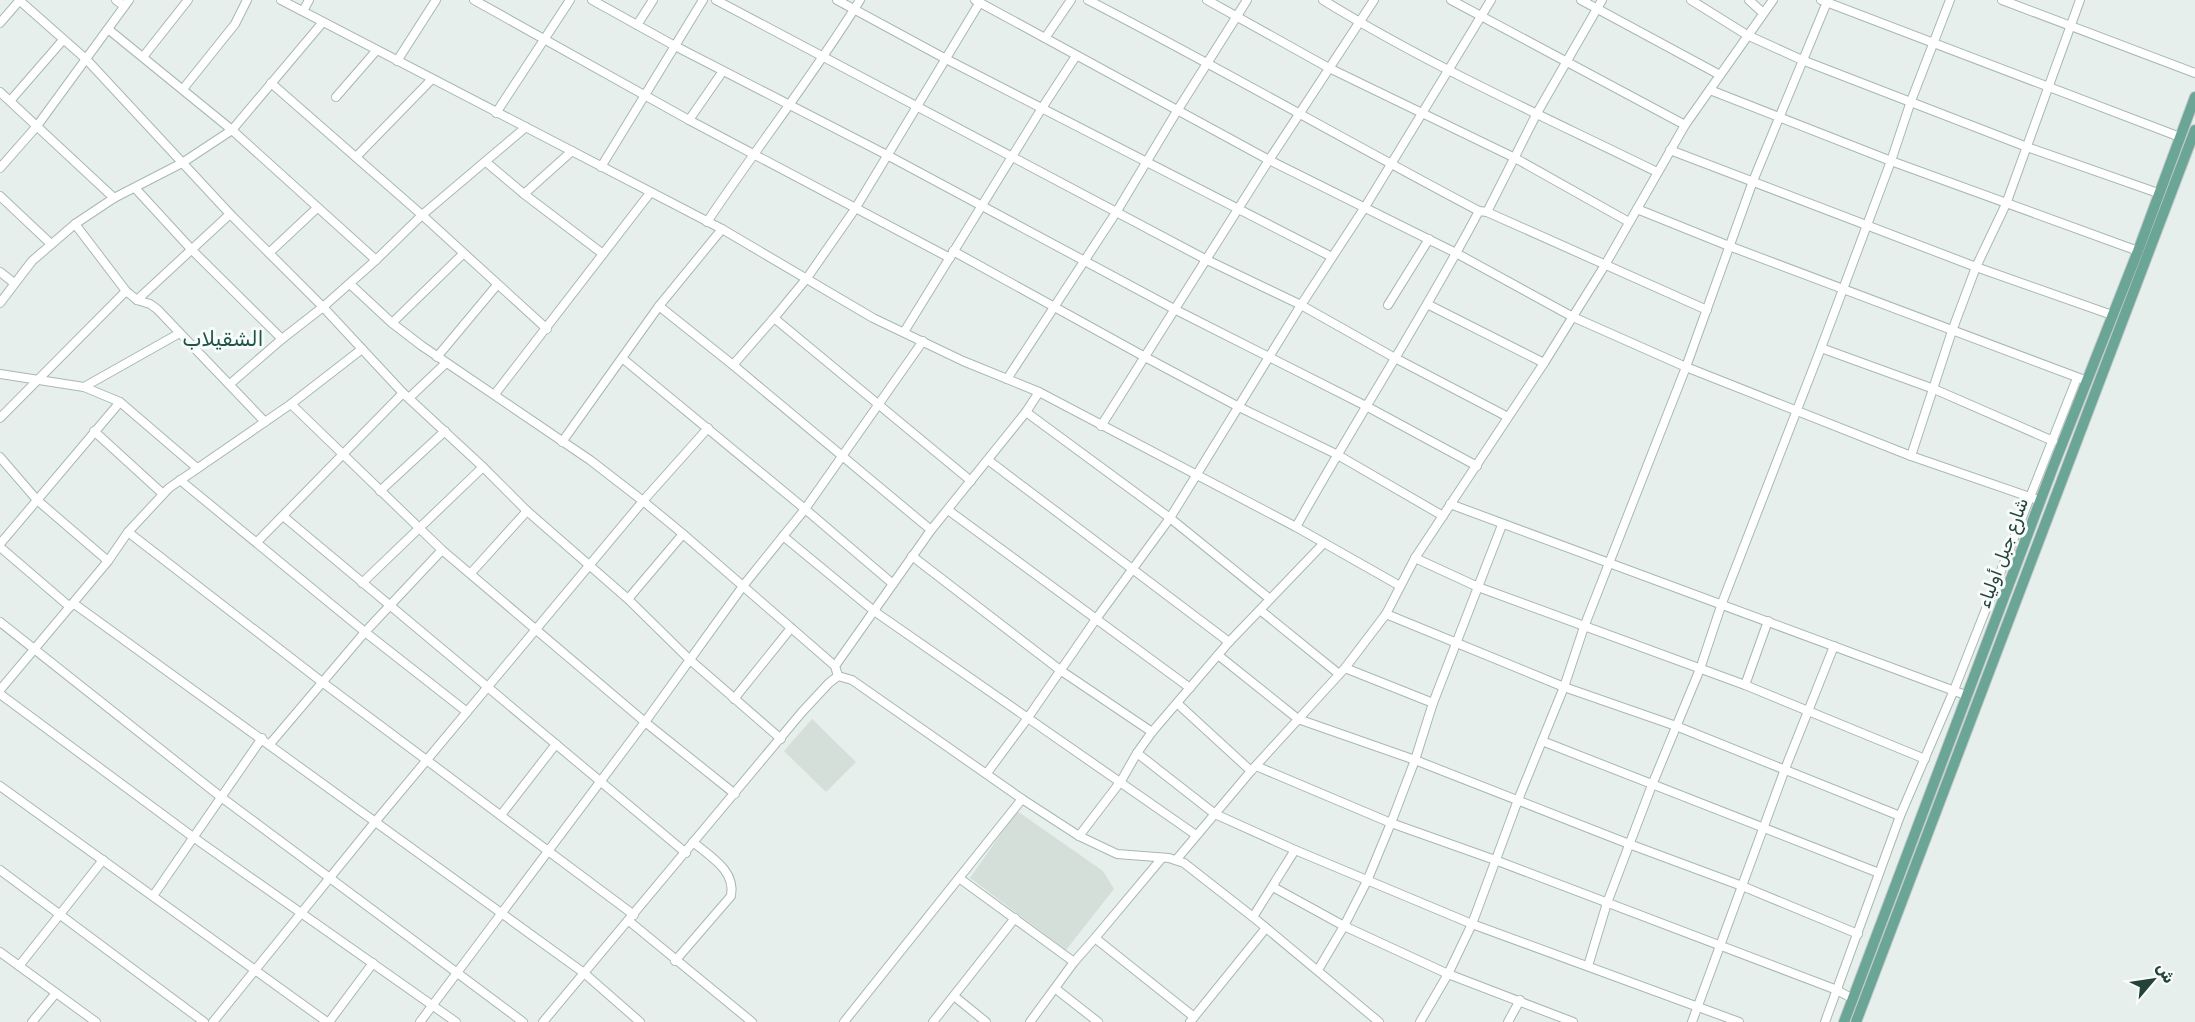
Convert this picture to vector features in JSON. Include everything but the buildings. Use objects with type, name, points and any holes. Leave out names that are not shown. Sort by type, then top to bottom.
[{"type":"main road","name":"شارع جبل أولياء","points":[[1844,1022],[1968,696],[2036,499],[2082,379],[2112,315],[2138,251],[2195,97]]},
{"type":"main road","name":"شارع جبل أولياء","points":[[1856,1022],[2195,130]]},
{"type":"street","points":[[0,22],[20,0],[87,60],[230,214],[323,307],[406,396],[446,431],[527,511],[628,599],[689,660],[781,739]]},
{"type":"street","points":[[0,168],[37,126],[87,60],[126,3],[116,0]]},
{"type":"street","points":[[143,57],[188,0]]},
{"type":"street","points":[[183,89],[235,24],[248,0]]},
{"type":"street","points":[[281,0],[650,194],[722,229],[873,318],[963,361],[1039,392],[1296,527],[1400,586]]},
{"type":"street","points":[[303,11],[309,0]]},
{"type":"street","points":[[397,61],[436,0]]},
{"type":"street","points":[[474,0],[855,209],[951,255],[1239,407],[1336,454],[1443,516]]},
{"type":"street","points":[[496,113],[570,0]]},
{"type":"street","points":[[592,0],[675,46],[1477,466]]},
{"type":"street","points":[[637,25],[653,0]]},
{"type":"street","points":[[601,167],[703,0]]},
{"type":"street","points":[[716,0],[1206,259],[1302,305],[1395,358],[1508,417]]},
{"type":"street","points":[[837,0],[946,59],[1332,257]]},
{"type":"street","points":[[707,222],[753,153],[824,57],[860,0]]},
{"type":"street","points":[[1045,38],[1071,0]]},
{"type":"street","points":[[1088,0],[1208,62],[1390,165],[1483,211],[1707,310]]},
{"type":"street","points":[[1208,0],[1329,68],[1515,158],[1629,222]]},
{"type":"street","points":[[1007,379],[1117,211],[1247,0]]},
{"type":"street","points":[[1323,0],[1449,69],[1657,172]]},
{"type":"street","points":[[1101,426],[1269,160],[1374,0]]},
{"type":"street","points":[[1451,0],[1685,125]]},
{"type":"street","points":[[987,773],[1170,518],[1365,207],[1491,0]]},
{"type":"street","points":[[1581,0],[1720,75]]},
{"type":"street","points":[[1296,527],[1336,454],[1515,158],[1537,113],[1602,0]]},
{"type":"street","points":[[1691,0],[1747,35],[1802,60],[2026,147],[2158,193]]},
{"type":"street","points":[[1749,0],[1763,13]]},
{"type":"street","points":[[1176,860],[1253,768],[1342,671],[1386,614],[1416,558],[1544,363],[1605,265],[1685,125],[1773,0]]},
{"type":"street","points":[[1588,966],[1607,903],[1629,844],[1700,669],[1722,603],[1821,348],[1950,0]]},
{"type":"street","points":[[2002,0],[2195,73]]},
{"type":"street","points":[[1911,456],[1952,331],[1976,267],[2006,204],[2080,0]]},
{"type":"street","points":[[733,365],[807,278],[855,209],[946,59],[978,1],[1269,160],[1429,239],[1573,317],[1686,367],[1911,456],[2036,499]]},
{"type":"street","points":[[1420,1022],[1448,974],[1472,924],[1584,627],[1686,367],[1753,181],[1824,1],[2180,137]]},
{"type":"street","points":[[0,303],[32,261],[75,224],[114,198],[182,163],[232,130],[323,22]]},
{"type":"street","points":[[108,29],[232,130],[376,260]]},
{"type":"street","points":[[10,101],[63,40]]},
{"type":"street","points":[[336,97],[376,51]]},
{"type":"street","points":[[904,332],[1076,56]]},
{"type":"street","points":[[690,120],[723,71]]},
{"type":"street","points":[[356,158],[432,79]]},
{"type":"street","points":[[271,83],[422,215],[547,329]]},
{"type":"street","points":[[1710,90],[1891,162],[2138,251]]},
{"type":"street","points":[[0,92],[114,198]]},
{"type":"street","points":[[230,384],[350,284],[422,215],[526,127]]},
{"type":"street","points":[[1670,150],[1976,267],[2112,315]]},
{"type":"street","points":[[524,194],[572,151]]},
{"type":"street","points":[[486,162],[603,254]]},
{"type":"street","points":[[135,188],[192,250],[282,339]]},
{"type":"street","points":[[495,394],[650,194]]},
{"type":"street","points":[[0,196],[51,244]]},
{"type":"street","points":[[269,253],[317,208]]},
{"type":"street","points":[[1637,209],[1842,290],[2082,379],[2053,441],[2036,499],[1900,816],[1825,1022]]},
{"type":"street","points":[[137,300],[230,214]]},
{"type":"street","points":[[75,224],[126,291],[137,300],[150,304],[265,422]]},
{"type":"street","points":[[562,441],[659,306],[722,229]]},
{"type":"street","points":[[1388,305],[1429,239]]},
{"type":"street","points":[[392,323],[463,254]]},
{"type":"street","points":[[0,272],[14,283]]},
{"type":"street","points":[[350,284],[392,323],[437,357],[495,394],[643,501],[835,666],[838,676]]},
{"type":"street","points":[[437,357],[497,285]]},
{"type":"street","points":[[0,418],[126,291]]},
{"type":"street","points":[[1427,304],[1544,363]]},
{"type":"street","points":[[659,306],[931,530]]},
{"type":"street","points":[[774,318],[971,481]]},
{"type":"street","points":[[84,387],[178,334]]},
{"type":"street","points":[[420,1022],[645,722],[743,586],[805,509],[923,341]]},
{"type":"street","points":[[1821,348],[1934,389],[2053,441]]},
{"type":"street","points":[[362,349],[291,404],[180,480],[163,495],[128,532],[108,561],[0,692],[194,837],[456,1022]]},
{"type":"street","points":[[622,358],[893,585]]},
{"type":"street","points":[[257,542],[342,454],[446,363]]},
{"type":"street","points":[[0,374],[84,387],[120,402],[197,468]]},
{"type":"street","points":[[835,666],[931,530],[1026,412],[1039,392]]},
{"type":"street","points":[[120,402],[0,546],[71,605],[262,738],[584,973],[640,1022]]},
{"type":"street","points":[[291,404],[442,550],[645,722],[735,794]]},
{"type":"street","points":[[1026,412],[1170,518],[1270,599]]},
{"type":"street","points":[[213,1022],[300,912],[427,759],[643,501],[708,428]]},
{"type":"street","points":[[94,431],[163,495]]},
{"type":"street","points":[[380,491],[446,431]]},
{"type":"street","points":[[0,457],[37,500],[108,561]]},
{"type":"street","points":[[988,460],[1228,642]]},
{"type":"street","points":[[362,583],[483,467]]},
{"type":"street","points":[[180,480],[365,632],[467,712]]},
{"type":"street","points":[[1450,504],[1968,696]]},
{"type":"street","points":[[948,510],[1190,688]]},
{"type":"street","points":[[471,573],[527,511]]},
{"type":"street","points":[[283,516],[686,853]]},
{"type":"street","points":[[1318,970],[1367,881],[1391,823],[1415,760],[1433,703],[1502,525]]},
{"type":"street","points":[[128,532],[322,682],[548,850],[631,918],[675,961],[752,1022]]},
{"type":"street","points":[[628,599],[683,534]]},
{"type":"street","points":[[783,536],[874,611],[1196,835]]},
{"type":"street","points":[[1079,836],[1121,781],[1152,732],[1228,642],[1323,544]]},
{"type":"street","points":[[270,744],[365,632],[442,550]]},
{"type":"street","points":[[912,556],[1060,670],[1152,732]]},
{"type":"street","points":[[1416,558],[1479,587],[1745,685],[1924,759]]},
{"type":"street","points":[[1260,610],[1342,671],[1433,703]]},
{"type":"street","points":[[1386,614],[1563,687],[1676,726],[1900,816]]},
{"type":"street","points":[[1745,685],[1768,621]]},
{"type":"street","points":[[0,622],[221,798],[523,1022]]},
{"type":"street","points":[[734,699],[791,628]]},
{"type":"street","points":[[1692,1022],[1765,828],[1785,768],[1834,646]]},
{"type":"street","points":[[1218,655],[1298,719],[1415,760],[1742,886],[1858,934]]},
{"type":"street","points":[[543,1022],[820,691],[838,676]]},
{"type":"street","points":[[838,676],[852,680],[1079,836],[1117,854],[1176,860],[1200,875],[1379,1022]]},
{"type":"street","points":[[1178,704],[1253,768],[1391,823],[1495,860],[1837,990],[1853,999]]},
{"type":"street","points":[[153,896],[262,738]]},
{"type":"street","points":[[1542,741],[1879,873]]},
{"type":"street","points":[[501,815],[556,744]]},
{"type":"street","points":[[1137,753],[1215,814],[1472,924],[1740,1022]]},
{"type":"street","points":[[0,786],[328,1022],[373,963]]},
{"type":"street","points":[[844,1022],[1022,799]]},
{"type":"street","points":[[675,961],[731,896],[733,886],[731,878],[724,870],[693,842]]},
{"type":"street","points":[[1253,917],[1296,850]]},
{"type":"street","points":[[1030,1022],[1074,962],[1161,858]]},
{"type":"street","points":[[19,966],[103,860]]},
{"type":"street","points":[[0,870],[204,1022]]},
{"type":"street","points":[[960,878],[1074,962]]},
{"type":"street","points":[[1273,887],[1344,926],[1448,974],[1573,1022]]},
{"type":"street","points":[[933,1022],[1015,918]]},
{"type":"street","points":[[1095,938],[1192,1020],[1266,928]]},
{"type":"street","points":[[0,952],[96,1022]]},
{"type":"street","points":[[1056,988],[1098,1022]]},
{"type":"street","points":[[32,1022],[56,993]]},
{"type":"street","points":[[954,996],[986,1022]]},
{"type":"street","points":[[1508,1022],[1520,1000]]},
{"type":"shaded area","points":[[812,719],[856,762],[826,792],[784,751]]},
{"type":"shaded area","points":[[1017,811],[1103,871],[1114,889],[1066,950],[970,878]]},
{"type":"district","name":"الشقيلاب","points":[[223,339]]}]
